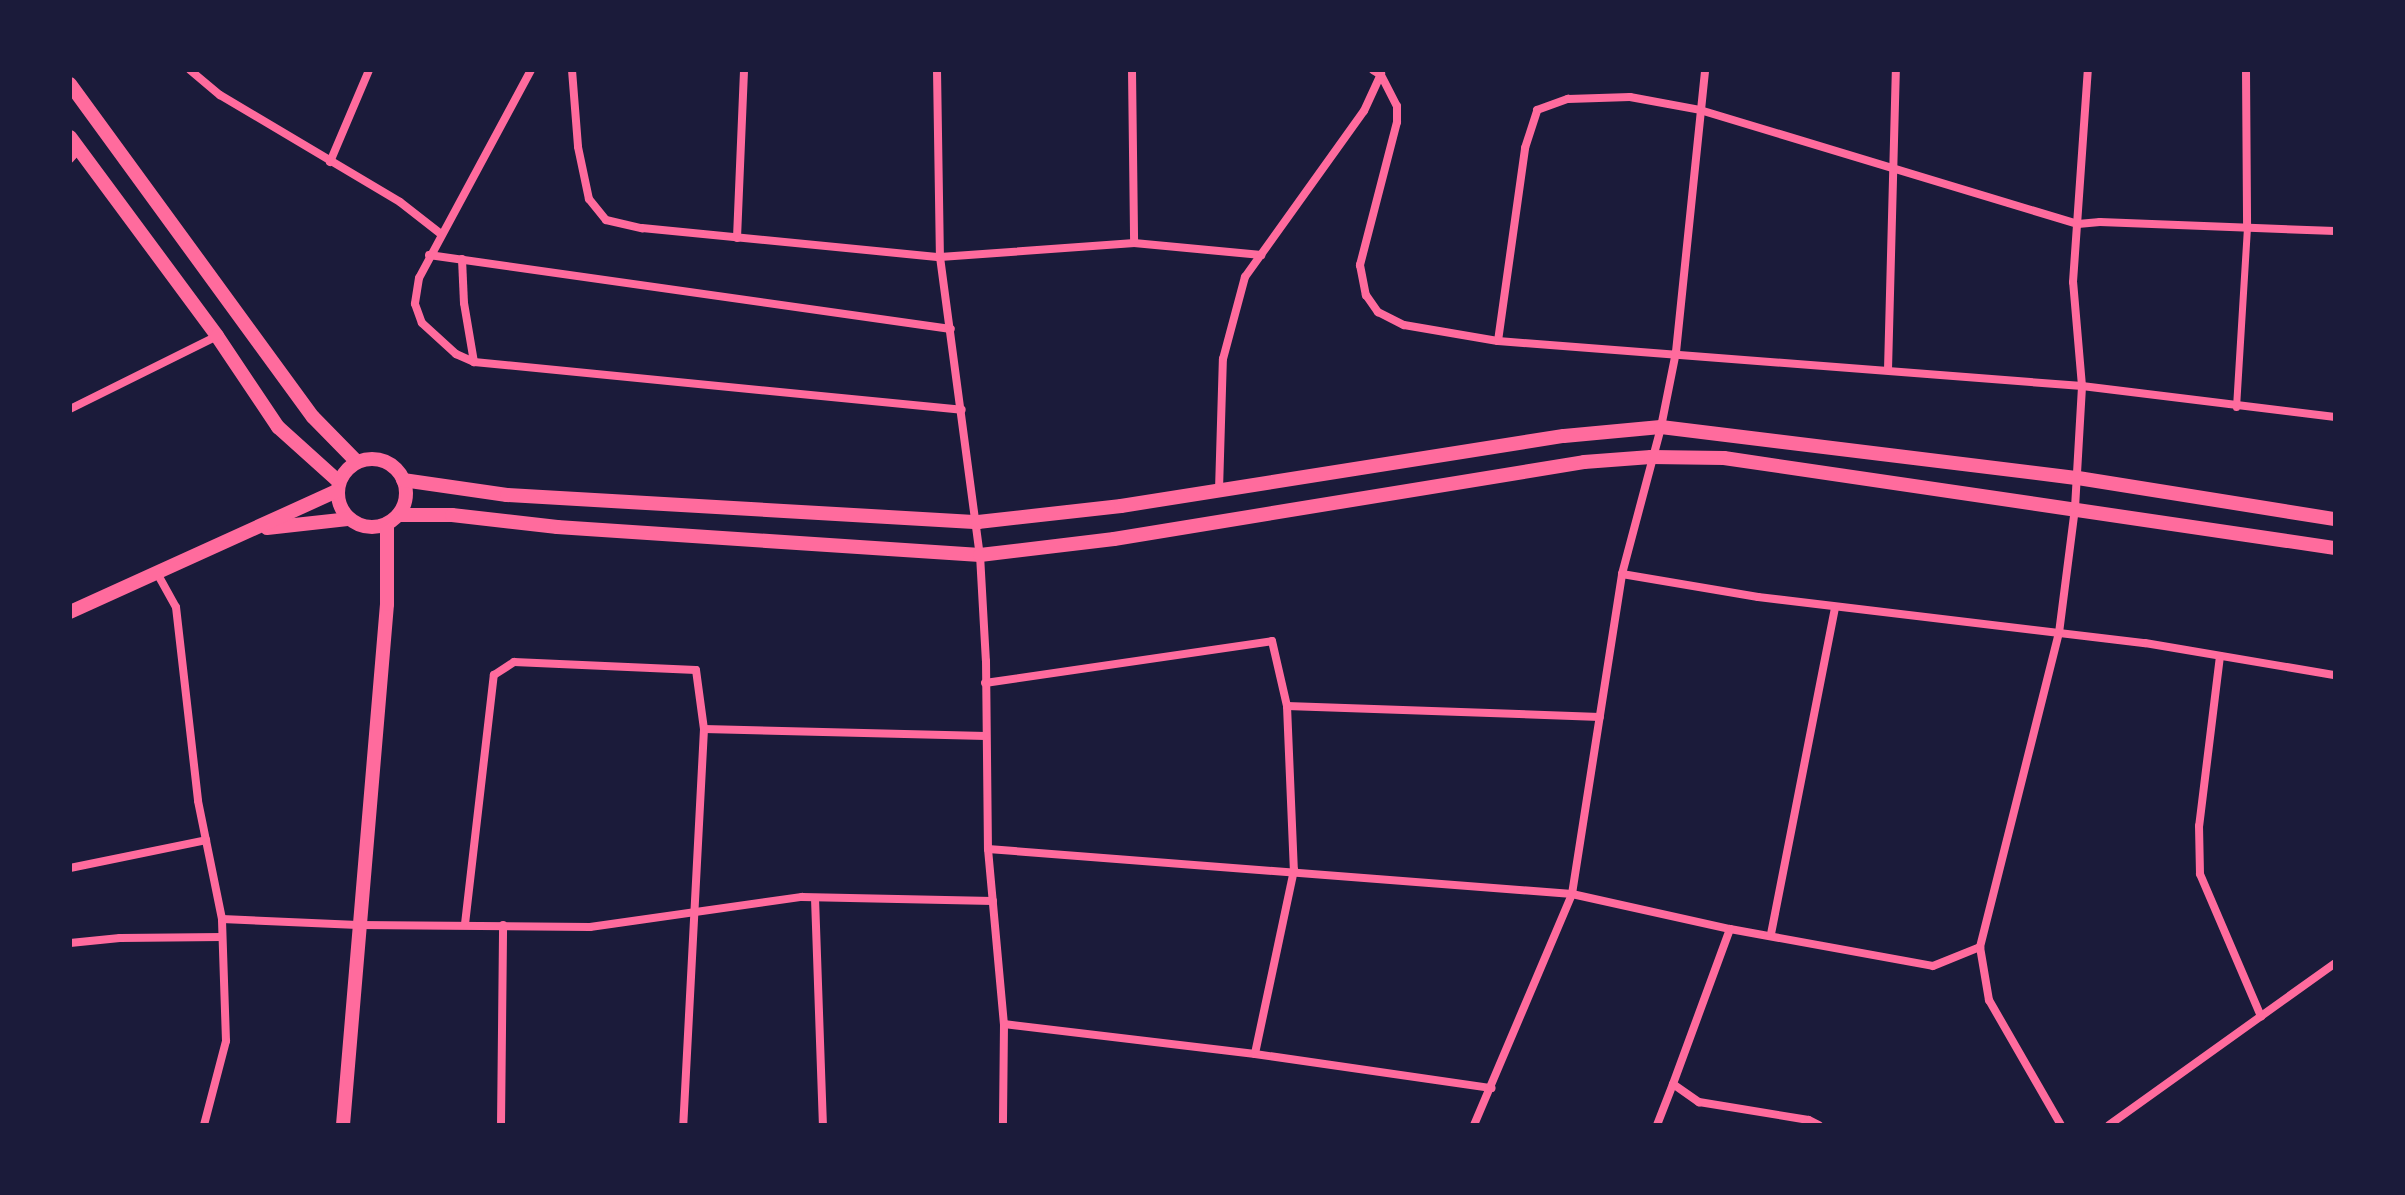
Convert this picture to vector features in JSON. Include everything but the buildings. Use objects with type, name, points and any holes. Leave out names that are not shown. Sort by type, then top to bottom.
[{"type":"main road","points":[[70,84],[313,417],[357,462]]},
{"type":"main road","points":[[73,148],[217,336],[278,427],[338,487],[338,502],[348,519]]},
{"type":"main road","points":[[403,480],[507,495],[978,522],[1219,490],[1564,436],[1661,427],[2078,478],[2335,519]]},
{"type":"main road","points":[[254,529],[348,519],[367,527],[393,519],[452,515],[557,527],[980,555],[1114,539],[1584,462],[1651,457],[1724,458],[2335,548]]},
{"type":"main road","points":[[70,612],[254,529],[338,487],[357,462],[368,459],[389,464],[403,480],[405,502],[393,519],[343,1125]]},
{"type":"street","points":[[190,70],[220,95],[400,202],[441,234]]},
{"type":"street","points":[[330,162],[369,70]]},
{"type":"street","points":[[531,70],[419,278],[415,304],[422,323],[456,354],[474,362],[962,410]]},
{"type":"street","points":[[572,70],[578,147],[589,199],[606,220],[642,228],[940,257],[1134,243],[1261,255]]},
{"type":"street","points":[[737,238],[744,70]]},
{"type":"street","points":[[937,70],[940,257],[978,522],[988,849],[1004,1024],[1003,1125]]},
{"type":"street","points":[[1132,70],[1134,243]]},
{"type":"street","points":[[1474,1125],[1572,894],[1622,574],[1661,427],[1676,352],[1705,70]]},
{"type":"street","points":[[1888,370],[1891,165],[1896,70]]},
{"type":"street","points":[[2061,1125],[1989,1000],[1980,947],[2059,633],[2075,508],[2082,386],[2073,282],[2088,70]]},
{"type":"street","points":[[2236,407],[2247,226],[2246,70]]},
{"type":"street","points":[[1219,490],[1223,359],[1245,277],[1364,111],[1379,72]]},
{"type":"street","points":[[1379,72],[1397,106],[1397,122],[1360,265],[1366,295],[1378,312],[1404,325],[1498,341],[1676,352],[2082,386],[2335,417]]},
{"type":"street","points":[[1498,341],[1525,148],[1537,110],[1568,99],[1630,97],[1700,110],[1891,165],[2078,224],[2100,222],[2203,228],[2247,226],[2335,231]]},
{"type":"street","points":[[429,255],[951,329]]},
{"type":"street","points":[[462,259],[464,303],[474,362]]},
{"type":"street","points":[[70,409],[217,336]]},
{"type":"street","points":[[157,573],[176,607],[206,840],[222,919],[226,1041],[204,1125]]},
{"type":"street","points":[[1622,574],[1835,607],[2059,633],[2335,675]]},
{"type":"street","points":[[1771,934],[1835,607]]},
{"type":"street","points":[[985,683],[1272,641],[1287,706],[1294,870],[1255,1054]]},
{"type":"street","points":[[2220,656],[2199,826],[2200,874],[2261,1016]]},
{"type":"street","points":[[465,924],[494,675],[514,662],[696,670],[704,729],[683,1125]]},
{"type":"street","points":[[1287,706],[1600,717]]},
{"type":"street","points":[[704,729],[986,736]]},
{"type":"street","points":[[70,868],[206,840]]},
{"type":"street","points":[[988,849],[1294,870],[1572,894],[1730,929],[1771,934],[1933,966],[1980,947]]},
{"type":"street","points":[[222,919],[358,925],[590,927],[815,898],[993,901]]},
{"type":"street","points":[[815,898],[823,1125]]},
{"type":"street","points":[[501,1125],[503,925]]},
{"type":"street","points":[[1657,1125],[1730,929]]},
{"type":"street","points":[[70,943],[120,938],[222,937]]},
{"type":"street","points":[[2109,1125],[2335,963]]},
{"type":"street","points":[[1004,1024],[1255,1054],[1492,1088]]},
{"type":"street","points":[[1673,1084],[1699,1102],[1809,1120],[1819,1125]]}]
